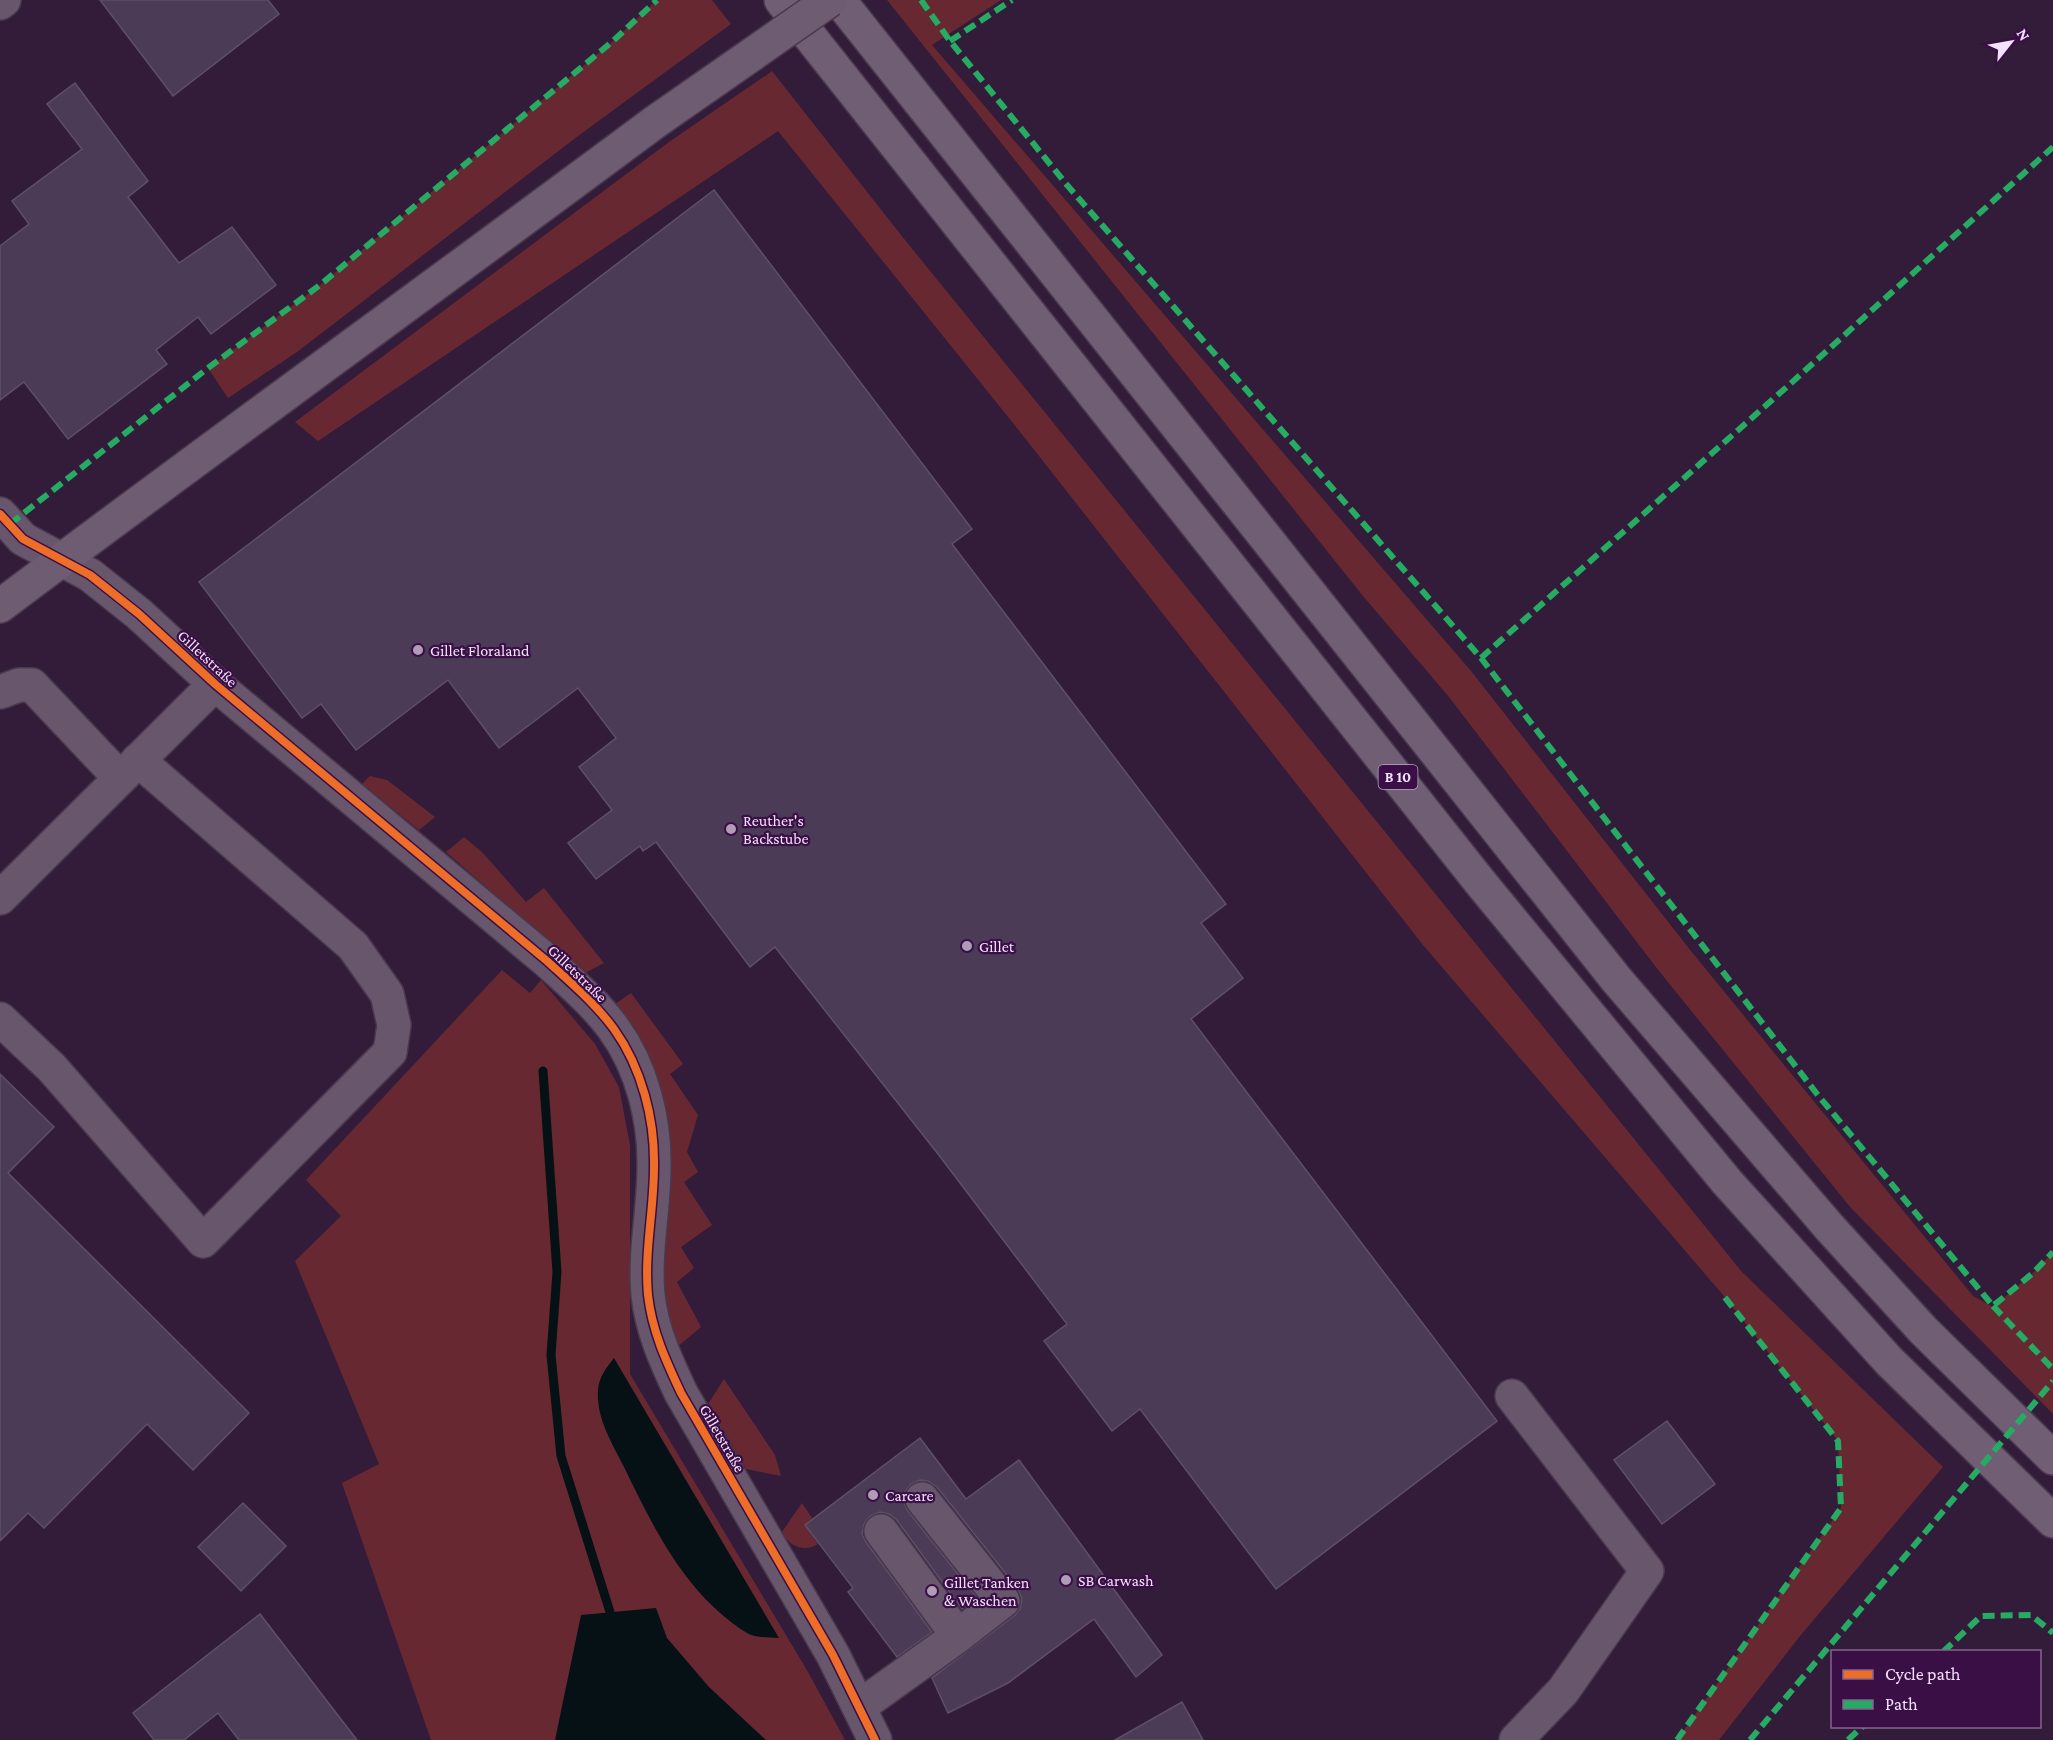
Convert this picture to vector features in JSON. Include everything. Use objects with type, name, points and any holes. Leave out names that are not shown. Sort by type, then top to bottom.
[{"type":"highway","name":"B 10","points":[[781,0],[1480,882],[1712,1164],[1889,1361],[2053,1521]]},
{"type":"highway","name":"B 10","points":[[839,0],[1616,979],[1830,1228],[1923,1330],[2053,1458]]},
{"type":"main road","points":[[0,606],[113,520],[328,366],[655,122],[830,0]]},
{"type":"street","points":[[0,3],[4,0]]},
{"type":"street","name":"Gilletstraße","points":[[0,514],[23,539],[90,575],[139,614],[215,684],[547,961],[590,1001],[614,1029],[639,1078],[653,1130],[654,1168],[648,1284],[651,1316],[662,1355],[681,1393],[822,1635],[875,1740]]},
{"type":"street","points":[[0,898],[215,684]]},
{"type":"street","points":[[0,692],[19,685],[32,685],[129,769],[353,946],[387,994],[394,1026],[390,1052],[203,1241],[52,1068],[0,1019]]},
{"type":"street","points":[[1512,1396],[1647,1571],[1563,1691],[1516,1740]]},
{"type":"street","points":[[860,1707],[1003,1601],[922,1499]]},
{"type":"street","points":[[881,1531],[958,1636]]},
{"type":"shaded area","points":[[657,0],[712,0],[731,24],[578,136],[297,352],[228,398],[208,368],[320,285],[613,41]]},
{"type":"shaded area","points":[[887,0],[1001,0],[932,45],[1471,671],[1691,951],[1973,1296],[1993,1307],[2033,1273],[2053,1252],[2053,1414],[1851,1208],[1659,971],[1449,697],[1363,596]]},
{"type":"shaded area","points":[[772,71],[901,235],[1742,1272],[1943,1467],[1800,1636],[1719,1740],[1677,1740],[1841,1508],[1838,1441],[1723,1295],[1423,945],[1017,428],[778,131],[318,441],[295,422],[669,142]]},
{"type":"shaded area","points":[[370,776],[387,780],[435,817],[419,830],[362,784]]},
{"type":"shaded area","points":[[464,837],[483,853],[526,902],[544,888],[604,963],[585,973],[446,852]]},
{"type":"shaded area","points":[[502,970],[530,993],[541,980],[595,1044],[619,1087],[630,1145],[630,1374],[808,1672],[845,1740],[431,1740],[342,1483],[379,1464],[295,1261],[341,1216],[306,1180]]},
{"type":"shaded area","points":[[631,993],[683,1064],[670,1074],[698,1115],[687,1152],[698,1172],[684,1182],[712,1225],[681,1247],[694,1268],[677,1282],[701,1327],[677,1347],[665,1303],[661,1269],[669,1158],[668,1125],[655,1077],[615,1004]]},
{"type":"shaded area","points":[[614,1358],[779,1638],[750,1635],[725,1618],[689,1580],[660,1537],[602,1420],[598,1390],[606,1369]]},
{"type":"shaded area","points":[[724,1379],[775,1455],[781,1476],[746,1469],[708,1404]]},
{"type":"shaded area","points":[[802,1503],[812,1518],[805,1525],[818,1544],[808,1548],[797,1547],[788,1541],[782,1532]]},
{"type":"shaded area","points":[[656,1608],[667,1638],[709,1687],[766,1740],[555,1740],[581,1615]]},
{"type":"building","points":[[100,0],[268,0],[279,14],[173,96]]},
{"type":"building","points":[[75,83],[148,181],[128,197],[179,263],[232,227],[276,285],[211,334],[198,317],[156,350],[167,364],[68,439],[24,382],[0,400],[0,246],[29,224],[12,201],[82,149],[47,104]]},
{"type":"building","points":[[714,190],[972,529],[952,544],[1226,904],[1201,923],[1243,978],[1191,1019],[1497,1421],[1276,1589],[1140,1409],[1112,1431],[1044,1341],[1067,1324],[938,1154],[775,947],[750,967],[656,842],[643,851],[640,846],[596,879],[568,843],[612,810],[579,767],[616,738],[578,688],[499,748],[448,680],[356,750],[321,704],[302,718],[199,582]]},
{"type":"building","points":[[0,1074],[54,1127],[8,1173],[249,1413],[193,1470],[147,1424],[44,1528],[28,1513],[0,1541]]},
{"type":"building","points":[[1667,1421],[1715,1484],[1662,1524],[1614,1460]]},
{"type":"building","points":[[920,1438],[966,1499],[1019,1460],[1162,1655],[1136,1677],[1094,1619],[1008,1683],[948,1713],[932,1678],[1015,1615],[1020,1609],[1022,1599],[1018,1589],[937,1487],[928,1481],[920,1480],[911,1484],[904,1493],[907,1510],[977,1598],[962,1609],[896,1519],[880,1512],[870,1516],[864,1524],[862,1534],[866,1542],[932,1632],[897,1657],[848,1592],[853,1588],[805,1525]]},
{"type":"building","points":[[243,1503],[286,1546],[241,1591],[198,1547]]},
{"type":"building","points":[[260,1614],[357,1740],[239,1740],[218,1713],[184,1740],[154,1740],[133,1713]]},
{"type":"building","points":[[1182,1702],[1203,1740],[1115,1740]]},
{"type":"waterway","points":[[543,1071],[557,1272],[551,1355],[561,1456],[610,1612]]},
{"type":"marked path","points":[[10,524],[208,368],[320,285],[613,41],[657,0]]},
{"type":"marked path","points":[[921,0],[950,41],[1067,185],[1481,658],[1817,1094],[1993,1306],[2033,1273],[2053,1252]]},
{"type":"marked path","points":[[950,41],[1012,0]]},
{"type":"marked path","points":[[1481,658],[2053,147]]},
{"type":"marked path","points":[[1677,1740],[1841,1508],[1838,1441],[1723,1295]]},
{"type":"marked path","points":[[1993,1306],[2053,1369]]},
{"type":"marked path","points":[[1750,1740],[2053,1381]]},
{"type":"marked path","points":[[1945,1650],[1981,1616],[2031,1615],[2053,1633]]},
{"type":"marked path","points":[[1848,1740],[1861,1728]]},
{"type":"cycle path","points":[[0,514],[23,539],[90,575],[139,614],[215,684],[547,961],[607,1019],[624,1044],[639,1077],[652,1131],[654,1183],[647,1279],[650,1308],[660,1346],[681,1393],[833,1655],[875,1740]]},
{"type":"place","name":"Gillet Floraland","points":[[418,650]]},
{"type":"place","name":"Reuther's Backstube","points":[[731,829]]},
{"type":"place","name":"Gillet","points":[[967,946]]},
{"type":"place","name":"Carcare","points":[[873,1495]]},
{"type":"place","name":"SB Carwash","points":[[1066,1580]]},
{"type":"place","name":"Gillet Tanken & Waschen","points":[[932,1591]]}]
